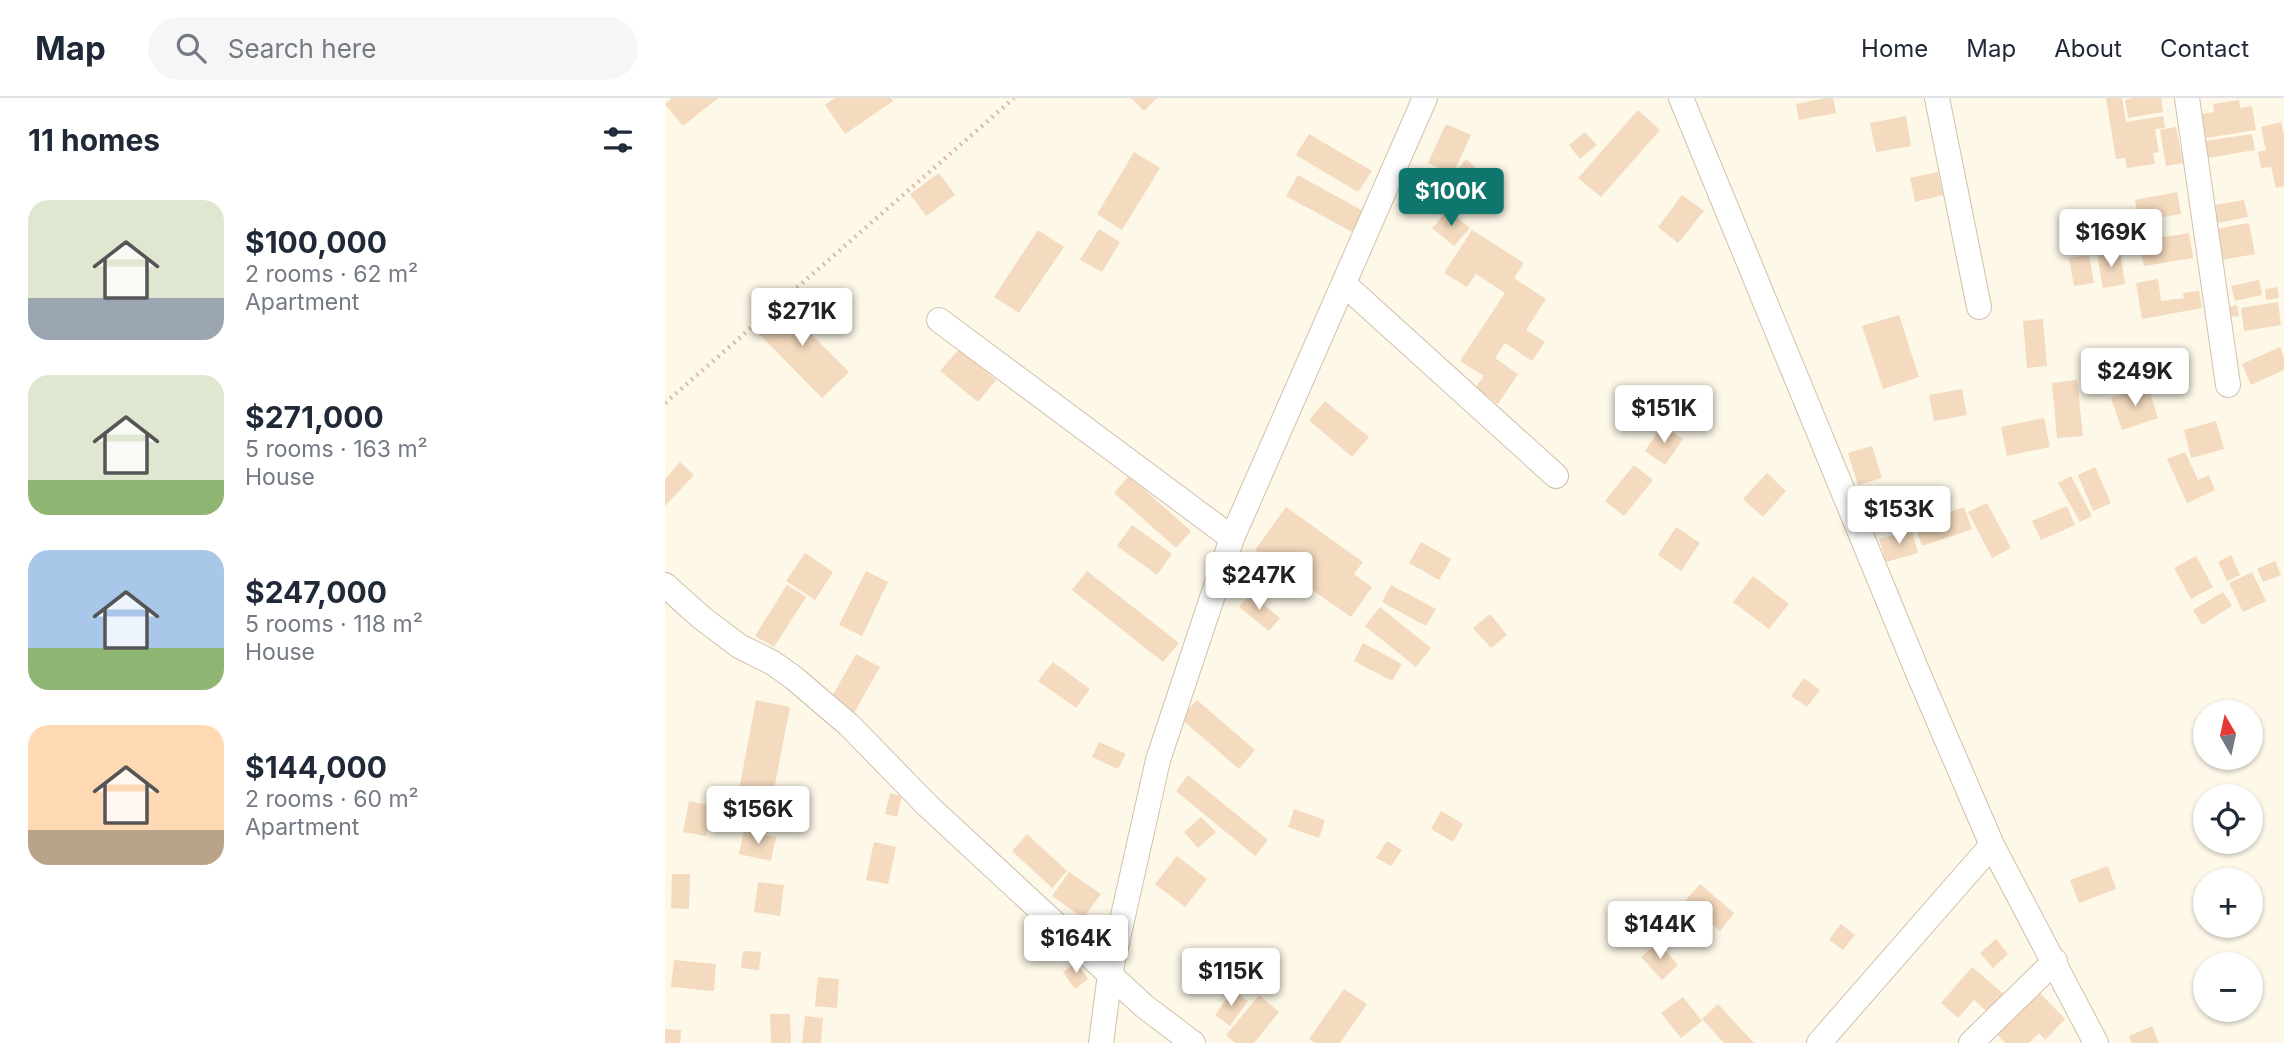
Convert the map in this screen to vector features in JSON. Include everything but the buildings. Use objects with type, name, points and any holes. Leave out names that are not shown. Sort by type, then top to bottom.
[{"type":"street","points":[[1101,1043],[1110,974],[1158,760],[1232,538],[1425,98]]},
{"type":"street","points":[[1681,98],[1992,845],[2096,1043]]},
{"type":"street","points":[[1937,98],[1979,307]]},
{"type":"street","points":[[2187,98],[2228,385]]},
{"type":"street","points":[[1344,284],[1556,476]]},
{"type":"street","points":[[939,320],[1232,538]]},
{"type":"street","points":[[665,585],[702,618],[739,646],[773,663],[794,678],[839,717],[928,806],[1143,1006],[1193,1043]]},
{"type":"street","points":[[1819,1043],[1992,845]]},
{"type":"street","points":[[1971,1043],[2055,961]]},
{"type":"path","points":[[665,402],[1014,98]]}]
